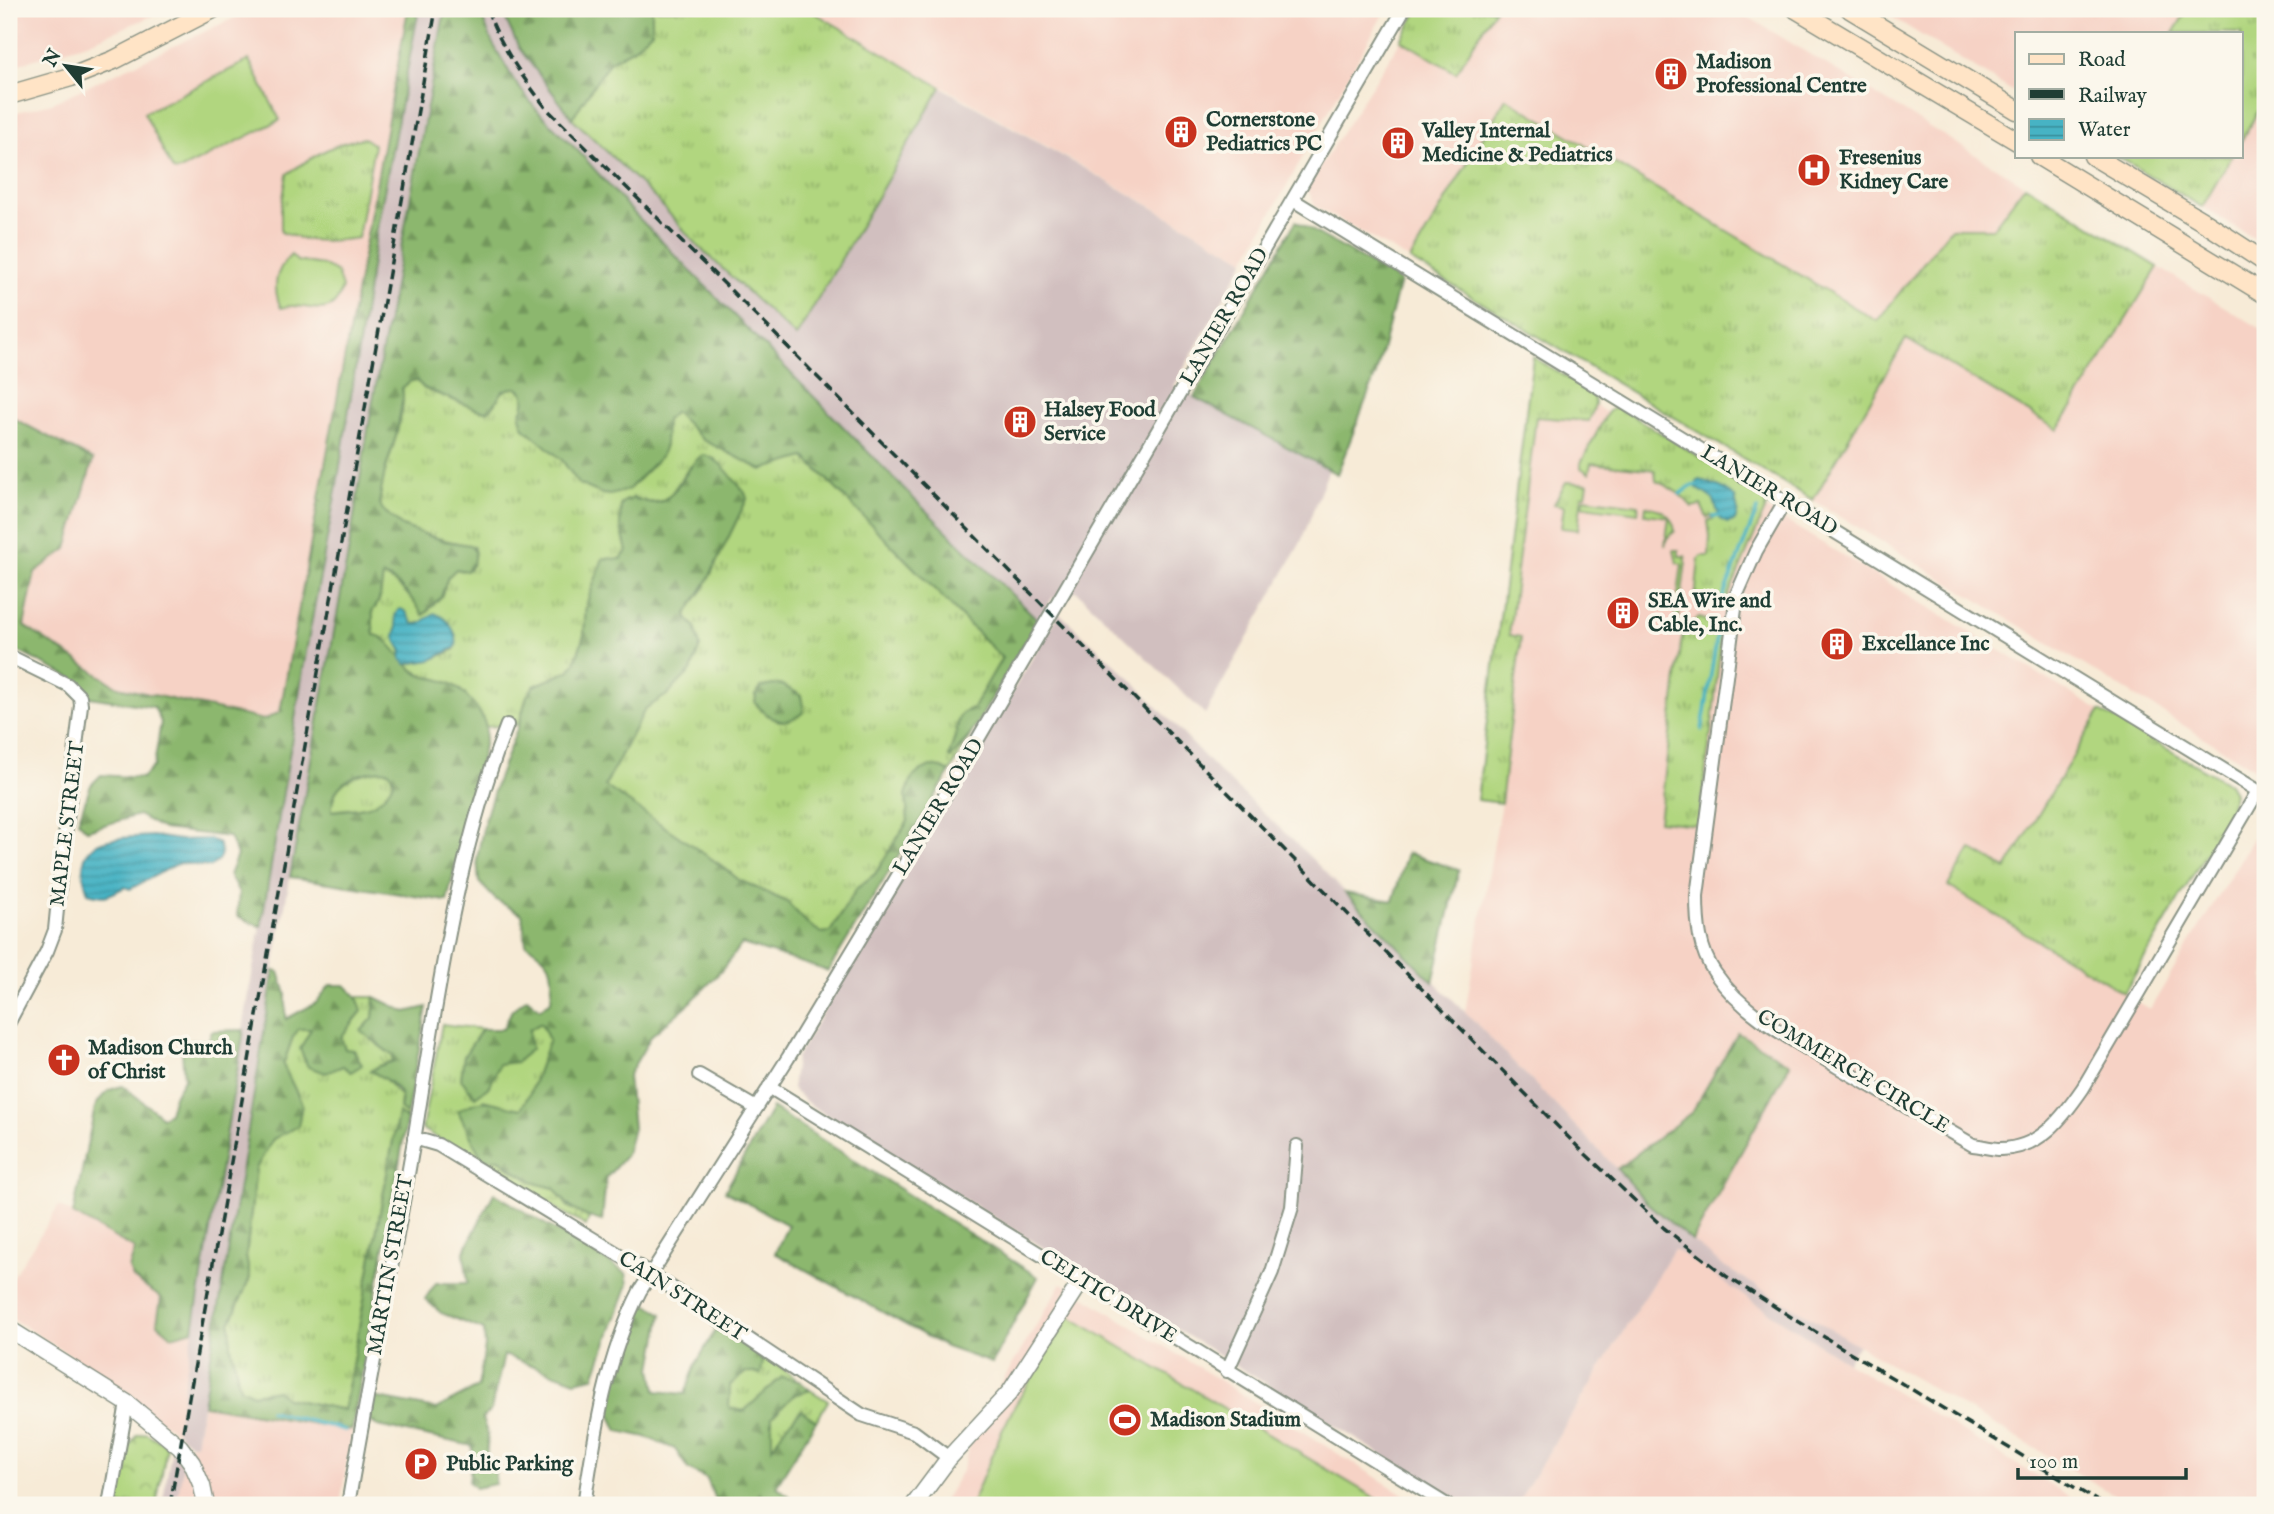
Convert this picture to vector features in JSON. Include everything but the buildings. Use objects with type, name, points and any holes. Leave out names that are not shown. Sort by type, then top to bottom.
[{"type":"main road","points":[[9,95],[71,78],[213,9]]},
{"type":"main road","points":[[1796,9],[2015,140]]},
{"type":"main road","points":[[1850,9],[2015,109]]},
{"type":"main road","points":[[2042,158],[2265,294]]},
{"type":"main road","points":[[2096,158],[2265,262]]},
{"type":"street","points":[[1293,200],[1404,9]]},
{"type":"street","name":"LANIER ROAD","points":[[584,1505],[607,1378],[626,1320],[651,1274],[769,1087],[943,799],[1293,200],[2262,793]]},
{"type":"street","name":"COMMERCE CIRCLE","points":[[1785,501],[1756,551],[1737,594],[1697,896],[1697,921],[1703,950],[1715,974],[1769,1026],[1973,1145],[2001,1149],[2020,1146],[2052,1129],[2083,1088],[2262,793]]},
{"type":"street","name":"MAPLE STREET","points":[[9,656],[68,685],[80,697],[81,705],[55,930],[9,1022]]},
{"type":"street","name":"MARTIN STREET","points":[[348,1505],[450,930],[478,808],[507,725]]},
{"type":"street","points":[[699,1075],[756,1108]]},
{"type":"street","name":"CELTIC DRIVE","points":[[769,1087],[1447,1505]]},
{"type":"street","name":"CAIN STREET","points":[[414,1138],[438,1145],[651,1274],[862,1415],[914,1432],[948,1458]]},
{"type":"street","points":[[1227,1371],[1272,1272],[1292,1207],[1297,1146]]},
{"type":"street","points":[[914,1505],[948,1458],[1010,1392],[1082,1280]]},
{"type":"street","points":[[9,1329],[127,1403],[180,1447],[192,1463],[202,1486],[206,1505]]},
{"type":"street","points":[[109,1505],[127,1403]]},
{"type":"shaded area","points":[[9,9],[169,9],[87,43],[9,67]]},
{"type":"shaded area","points":[[253,9],[408,9],[280,712],[264,720],[118,687],[24,626],[35,572],[68,549],[13,419],[9,416],[9,114],[52,103]]},
{"type":"shaded area","points":[[419,9],[445,9],[415,163],[269,995],[196,1444],[190,1444],[176,1432],[291,741],[337,485],[378,223]]},
{"type":"shaded area","points":[[479,9],[501,9],[519,48],[572,118],[657,200],[697,245],[796,337],[941,87],[1245,260],[1174,386],[1329,469],[1301,542],[1205,714],[1075,590],[1064,606],[1053,597],[1038,620],[916,501],[536,109],[515,82],[491,42]]},
{"type":"shaded area","points":[[808,9],[1386,9],[1245,260]]},
{"type":"shaded area","points":[[1495,9],[1735,9],[2025,185],[1993,228],[1951,228],[1877,321],[1506,98],[1410,260],[1315,206],[1307,187],[1401,40],[1456,73]]},
{"type":"shaded area","points":[[1879,9],[2188,9],[2174,32],[2015,32],[2015,93]]},
{"type":"shaded area","points":[[2265,99],[2265,245],[2202,207],[2231,158],[2242,158],[2242,139]]},
{"type":"shaded area","points":[[2158,267],[2265,331],[2265,775],[1813,500],[1906,338],[2058,430]]},
{"type":"shaded area","points":[[1533,368],[2100,711],[2006,870],[1949,886],[2150,1009],[2265,819],[2265,1505],[2132,1505],[1724,1267],[1692,1241],[1789,1065],[1738,1033],[1692,1112],[1617,1169],[1465,1012],[1501,803],[1509,738],[1489,735]]},
{"type":"shaded area","points":[[1059,613],[1131,679],[1218,771],[1297,844],[1465,1012],[1646,1202],[1724,1267],[1858,1345],[1847,1362],[1674,1249],[1516,1505],[1464,1505],[809,1104],[792,1089],[796,1058]]},
{"type":"shaded area","points":[[59,1206],[135,1249],[133,1278],[161,1298],[172,1336],[193,1330],[176,1432],[75,1358],[9,1317],[9,1283]]},
{"type":"shaded area","points":[[1674,1249],[1847,1362],[2084,1505],[1516,1505]]},
{"type":"shaded area","name":"Madison Stadium","points":[[1062,1283],[1421,1505],[941,1505],[962,1471],[976,1425]]},
{"type":"shaded area","points":[[203,1405],[352,1430],[340,1505],[176,1505],[183,1465],[190,1445],[196,1444]]},
{"type":"shaded area","points":[[172,1448],[183,1465],[177,1502],[176,1505],[162,1505]]},
{"type":"green space","points":[[408,9],[419,9],[378,223],[337,485],[306,652],[261,927],[237,916],[239,893],[229,875],[237,855],[229,837],[163,829],[138,815],[87,830],[78,821],[91,785],[101,775],[142,778],[154,766],[161,722],[154,707],[90,697],[80,682],[9,647],[9,416],[93,460],[67,549],[35,572],[24,626],[118,687],[264,720],[280,712]]},
{"type":"green space","points":[[445,9],[479,9],[492,42],[515,82],[536,109],[627,206],[916,501],[1038,620],[971,734],[951,758],[949,757],[959,718],[962,713],[973,708],[1002,658],[805,457],[762,470],[703,440],[675,412],[666,420],[665,445],[661,456],[628,490],[610,495],[602,494],[579,484],[562,460],[524,428],[520,416],[524,404],[521,390],[516,388],[503,391],[487,411],[424,388],[417,381],[411,381],[402,388],[403,398],[396,436],[379,503],[383,510],[402,526],[444,541],[470,545],[475,552],[473,564],[467,571],[456,569],[448,577],[441,597],[423,615],[401,587],[383,576],[379,600],[372,611],[373,629],[374,635],[386,640],[412,670],[451,684],[464,694],[481,715],[486,729],[447,901],[290,877],[370,417]],"holes":[[[371,771],[389,771],[394,781],[375,803],[361,808],[332,811],[335,793],[347,781]]]},
{"type":"green space","points":[[501,9],[548,9],[561,14],[579,9],[652,9],[652,31],[634,48],[610,61],[572,118],[519,48]]},
{"type":"green space","points":[[652,9],[808,9],[941,87],[796,337],[697,245],[657,200],[572,118],[610,61],[634,48],[651,31]]},
{"type":"green space","points":[[1419,9],[1495,9],[1456,73],[1401,40]]},
{"type":"green space","points":[[2188,9],[2245,9],[2249,13],[2259,9],[2256,13],[2265,19],[2265,99],[2242,139],[2242,32],[2174,32]]},
{"type":"green space","points":[[249,60],[280,120],[178,171],[173,170],[144,113]]},
{"type":"green space","points":[[1506,98],[1877,321],[1951,228],[1993,228],[2025,185],[2158,267],[2058,430],[1906,339],[1813,500],[1410,260]]},
{"type":"green space","points":[[364,138],[374,145],[358,238],[319,241],[281,232],[281,209],[287,174],[333,147]]},
{"type":"green space","points":[[2120,158],[2231,158],[2202,207]]},
{"type":"green space","points":[[1296,221],[1400,281],[1376,374],[1337,474],[1194,397]]},
{"type":"green space","points":[[291,255],[297,261],[323,265],[337,273],[342,287],[338,299],[332,305],[317,309],[299,306],[281,308],[276,286],[278,273]]},
{"type":"green space","points":[[1533,357],[1594,394],[1595,405],[1589,421],[1536,417],[1509,635],[1521,637],[1501,803],[1477,800]]},
{"type":"green space","points":[[411,381],[417,381],[424,389],[487,411],[503,392],[512,388],[520,390],[525,402],[521,412],[579,484],[602,494],[628,490],[655,463],[661,456],[666,419],[675,411],[805,457],[1002,658],[973,708],[962,713],[957,723],[949,757],[951,758],[971,734],[950,772],[942,768],[906,795],[908,821],[875,874],[857,888],[830,932],[821,933],[808,924],[787,902],[739,880],[604,786],[645,709],[691,671],[700,647],[686,615],[703,590],[747,499],[745,493],[715,459],[690,466],[670,495],[661,501],[648,503],[633,497],[624,538],[627,551],[621,559],[612,559],[586,605],[584,635],[575,663],[569,671],[534,686],[527,696],[519,724],[486,727],[470,701],[454,685],[421,674],[406,664],[431,660],[454,650],[456,636],[449,624],[413,624],[407,614],[400,621],[396,632],[401,659],[384,638],[374,635],[372,611],[379,600],[382,576],[400,587],[424,615],[441,597],[448,577],[456,569],[462,571],[473,564],[474,547],[406,528],[385,513],[380,503],[383,479],[402,412],[403,387]]},
{"type":"green space","points":[[1618,407],[1763,496],[1765,510],[1724,606],[1716,609],[1721,606],[1718,601],[1713,609],[1701,606],[1695,600],[1699,559],[1701,556],[1709,556],[1708,521],[1713,519],[1712,516],[1707,518],[1701,505],[1692,507],[1676,491],[1656,481],[1655,470],[1591,463],[1589,473],[1581,468],[1581,463],[1606,415]]},
{"type":"green space","points":[[702,455],[720,464],[747,499],[708,580],[686,615],[695,626],[700,646],[691,671],[667,695],[645,709],[605,786],[739,880],[787,902],[808,924],[822,933],[830,932],[857,888],[875,874],[908,821],[906,795],[912,778],[930,766],[950,772],[828,971],[742,944],[690,1003],[652,1035],[628,1076],[633,1128],[626,1155],[606,1178],[602,1221],[579,1213],[569,1206],[554,1188],[538,1184],[500,1159],[482,1159],[458,1111],[482,1102],[521,1109],[530,1093],[549,1040],[541,1023],[529,1030],[531,1049],[517,1062],[499,1064],[490,1086],[475,1097],[461,1079],[464,1056],[482,1029],[503,1029],[512,1010],[527,998],[540,1009],[551,1001],[552,973],[547,961],[526,944],[522,914],[496,900],[479,882],[477,858],[485,819],[527,696],[534,686],[569,671],[575,663],[584,635],[586,605],[603,558],[621,559],[627,551],[620,524],[621,504],[631,499],[651,503],[662,501],[674,492]]},
{"type":"green space","points":[[1566,482],[1588,484],[1586,495],[1582,495],[1578,530],[1561,528],[1564,506],[1554,504]]},
{"type":"green space","points":[[1584,498],[1639,505],[1638,513],[1583,506]]},
{"type":"green space","points":[[1646,506],[1662,511],[1669,516],[1672,520],[1675,531],[1667,538],[1665,546],[1669,517],[1645,514]]},
{"type":"green space","points":[[1674,550],[1679,550],[1679,556],[1685,556],[1686,561],[1678,624],[1674,626],[1682,564],[1677,563]]},
{"type":"green space","points":[[1699,618],[1717,623],[1722,631],[1698,825],[1659,821],[1682,638],[1689,625]]},
{"type":"green space","points":[[780,684],[801,695],[804,712],[790,720],[772,718],[755,703],[761,687]]},
{"type":"green space","points":[[2100,711],[2229,784],[2234,793],[2230,812],[2124,993],[1948,886],[1971,849],[2006,869]]},
{"type":"green space","points":[[380,770],[389,771],[395,781],[381,799],[368,806],[332,811],[335,793],[340,786],[354,777]]},
{"type":"green space","points":[[1407,853],[1459,870],[1433,982],[1345,893],[1393,901]]},
{"type":"green space","points":[[274,971],[279,972],[286,994],[286,1019],[316,1003],[330,985],[345,985],[357,997],[362,1011],[341,1037],[345,1049],[354,1050],[362,1065],[351,1072],[343,1066],[326,1073],[308,1067],[300,1049],[311,1029],[299,1029],[293,1037],[283,1065],[302,1104],[298,1126],[273,1139],[256,1168],[246,1256],[250,1278],[230,1323],[231,1347],[240,1388],[253,1394],[277,1390],[286,1398],[344,1410],[398,1113],[407,1119],[352,1430],[203,1405]]},
{"type":"green space","points":[[357,997],[375,997],[373,1018],[378,1045],[393,1056],[394,1061],[379,1066],[385,1079],[401,1097],[400,1108],[407,1114],[407,1119],[398,1114],[344,1410],[286,1398],[277,1390],[253,1394],[240,1388],[231,1347],[230,1323],[250,1278],[246,1257],[256,1168],[273,1139],[298,1125],[302,1104],[283,1065],[293,1037],[298,1029],[312,1029],[345,1049],[341,1037],[362,1011]]},
{"type":"green space","points":[[375,997],[406,1012],[427,1007],[407,1114],[400,1109],[401,1098],[397,1089],[370,1071],[394,1061],[393,1056],[361,1031],[373,1018]]},
{"type":"green space","points":[[541,1023],[549,1040],[521,1110],[483,1100],[493,1140],[504,1164],[517,1173],[554,1188],[568,1207],[589,1218],[586,1226],[422,1129],[442,1024],[482,1029],[464,1056],[461,1079],[475,1096],[490,1086],[499,1063],[528,1030]]},
{"type":"green space","points":[[244,1030],[193,1330],[172,1336],[157,1323],[161,1298],[133,1278],[129,1269],[135,1249],[73,1214],[95,1107],[106,1093],[123,1086],[162,1117],[169,1113],[174,1096],[184,1079],[182,1050],[192,1040],[208,1041],[212,1031]]},
{"type":"green space","points":[[1738,1033],[1790,1064],[1692,1241],[1646,1202],[1617,1169],[1692,1112]]},
{"type":"green space","points":[[772,1108],[1038,1277],[992,1363],[946,1347],[775,1253],[788,1225],[725,1191]]},
{"type":"green space","points":[[494,1193],[626,1273],[628,1284],[594,1377],[575,1381],[504,1355],[491,1410],[482,1419],[488,1435],[486,1459],[495,1469],[495,1484],[475,1488],[469,1482],[473,1446],[378,1426],[369,1421],[373,1397],[436,1409],[478,1387],[485,1347],[484,1330],[441,1313],[425,1299],[436,1283],[468,1283],[464,1252]]},
{"type":"green space","points":[[647,1304],[662,1314],[652,1368],[656,1391],[685,1394],[696,1364],[716,1329],[759,1351],[763,1361],[761,1374],[746,1372],[730,1385],[729,1408],[744,1411],[782,1377],[799,1381],[810,1390],[794,1395],[772,1417],[772,1448],[783,1430],[801,1410],[816,1421],[776,1486],[800,1505],[717,1505],[707,1479],[688,1469],[675,1449],[646,1437],[618,1431],[609,1412],[613,1377],[633,1316]]},
{"type":"green space","name":"Madison Stadium","points":[[1069,1316],[1387,1505],[971,1505],[1014,1407]]},
{"type":"green space","points":[[759,1351],[799,1381],[782,1377],[744,1411],[728,1408],[730,1385],[746,1372]]},
{"type":"green space","points":[[810,1390],[828,1401],[816,1421],[801,1411],[771,1449],[772,1416],[794,1395]]},
{"type":"green space","points":[[146,1433],[167,1446],[156,1505],[114,1505],[123,1455],[137,1435]]},
{"type":"water","points":[[1700,480],[1720,487],[1735,497],[1738,511],[1735,521],[1727,523],[1720,519],[1714,500],[1697,488],[1697,482]]},
{"type":"water","points":[[401,609],[413,624],[420,624],[434,613],[443,618],[454,631],[456,647],[431,660],[406,664],[401,659],[402,651],[395,638],[395,616]]},
{"type":"water","points":[[152,836],[180,840],[210,839],[218,843],[220,856],[210,867],[180,863],[130,889],[125,887],[104,896],[88,893],[84,860],[89,850],[109,840]]},
{"type":"waterway","points":[[1680,494],[1697,485]]},
{"type":"waterway","points":[[1720,604],[1757,510]]},
{"type":"waterway","points":[[1713,517],[1719,516]]},
{"type":"waterway","points":[[1702,730],[1718,630]]},
{"type":"waterway","points":[[270,1411],[345,1430]]},
{"type":"waterway","points":[[471,1501],[478,1505]]},
{"type":"railway","points":[[170,1505],[436,9]]},
{"type":"railway","points":[[487,9],[498,36],[529,86],[547,109],[770,329],[1577,1146],[1664,1228],[1726,1276],[2104,1505]]},
{"type":"place","name":"Madison Professional Centre","points":[[1671,74]]},
{"type":"place","name":"Cornerstone Pediatrics PC","points":[[1181,132]]},
{"type":"place","name":"Valley Internal Medicine & Pediatrics","points":[[1398,143]]},
{"type":"place","name":"Fresenius Kidney Care","points":[[1814,170]]},
{"type":"place","name":"Halsey Food Service","points":[[1020,422]]},
{"type":"place","name":"SEA Wire and Cable, Inc.","points":[[1623,613]]},
{"type":"place","name":"Excellance Inc","points":[[1837,644]]},
{"type":"place","name":"Madison Church of Christ","points":[[64,1060]]},
{"type":"place","name":"Madison Stadium","points":[[1125,1420]]},
{"type":"place","name":"Public Parking","points":[[421,1464]]}]
